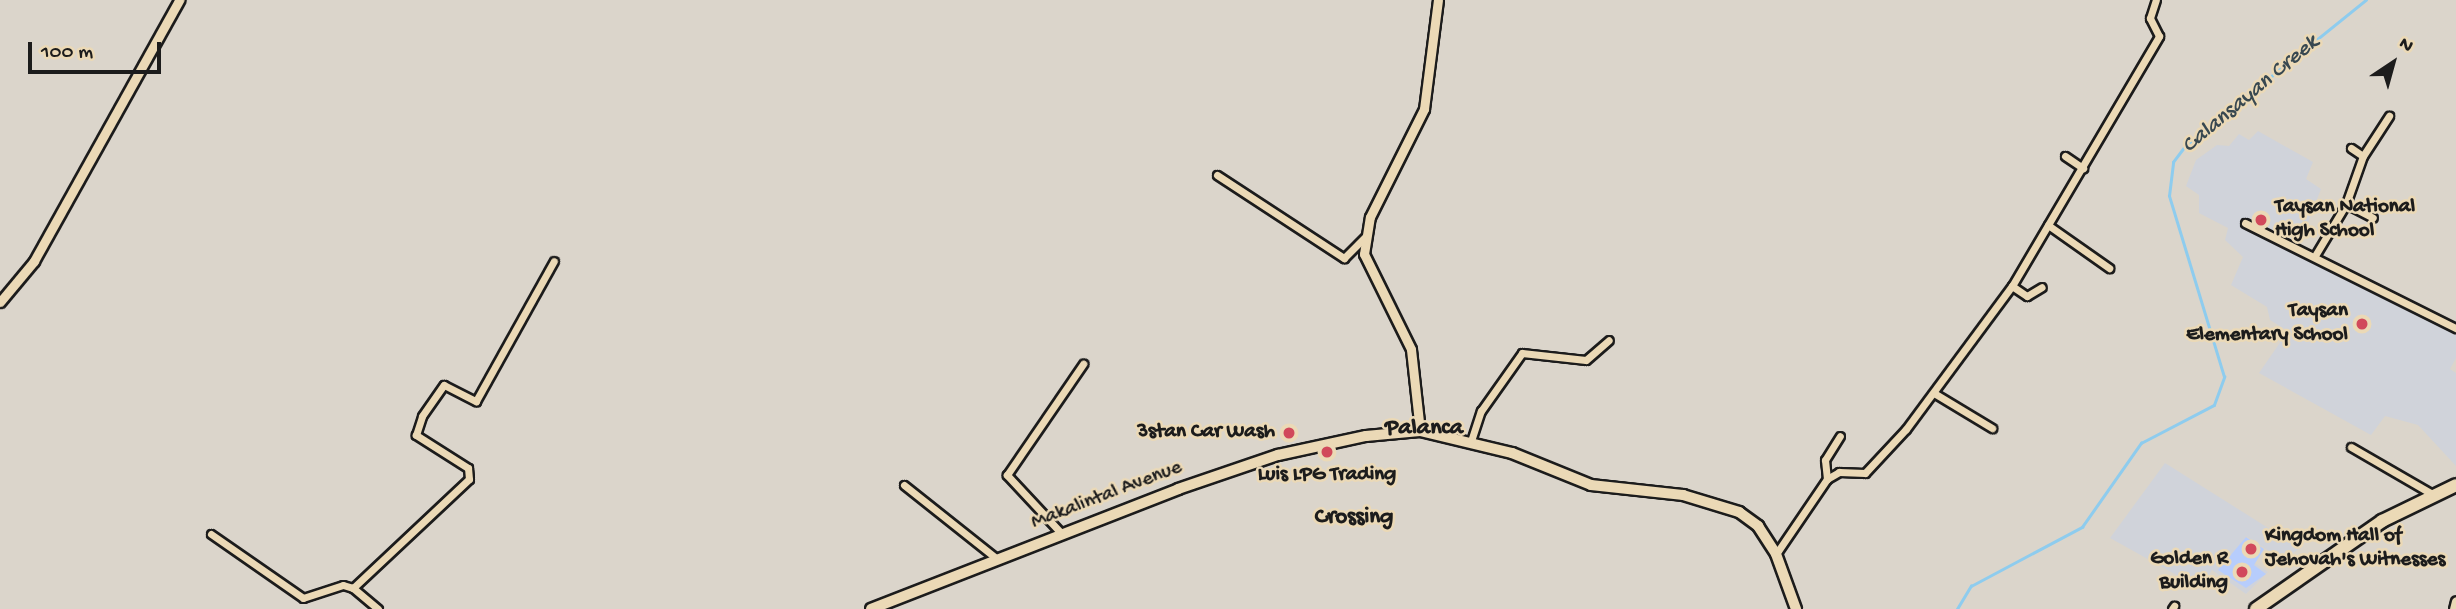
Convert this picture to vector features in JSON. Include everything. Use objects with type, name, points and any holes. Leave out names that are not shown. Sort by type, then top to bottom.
[{"type":"highway","points":[[2256,609],[2352,540],[2432,494],[2456,485]]},
{"type":"main road","name":"Makalintal Avenue","points":[[871,609],[1062,534],[1278,456],[1366,436],[1420,432],[1471,441],[1591,485],[1683,495],[1739,512],[1758,526],[1776,554],[1796,609]]},
{"type":"street","points":[[0,302],[34,261],[179,0]]},
{"type":"street","points":[[1217,175],[1343,258],[1365,237],[1424,109],[1438,0]]},
{"type":"street","points":[[1776,554],[1834,473],[1872,468],[1934,393],[2012,286],[2160,36],[2150,18],[2156,0]]},
{"type":"street","points":[[2316,254],[2346,204],[2363,156],[2389,116]]},
{"type":"street","points":[[2351,148],[2363,156]]},
{"type":"street","points":[[2065,156],[2083,168]]},
{"type":"street","points":[[2346,204],[2373,218]]},
{"type":"street","points":[[2245,223],[2316,254],[2456,328]]},
{"type":"street","points":[[2048,225],[2109,268]]},
{"type":"street","points":[[1365,237],[1371,274],[1411,349],[1420,432]]},
{"type":"street","points":[[353,588],[469,479],[468,468],[415,430],[444,385],[476,401],[554,261]]},
{"type":"street","points":[[2012,286],[2027,296],[2042,286]]},
{"type":"street","points":[[1471,441],[1480,411],[1522,353],[1586,360],[1609,340]]},
{"type":"street","points":[[1062,534],[1007,475],[1083,363]]},
{"type":"street","points":[[1934,393],[1992,428]]},
{"type":"street","points":[[1828,479],[1825,460],[1840,436]]},
{"type":"street","points":[[2351,447],[2432,494]]},
{"type":"street","points":[[904,485],[998,559]]},
{"type":"street","points":[[211,534],[303,598],[343,585],[353,588],[378,609]]},
{"type":"street","points":[[2454,609],[2456,601]]},
{"type":"shaded area","points":[[2258,131],[2313,162],[2306,179],[2321,189],[2297,250],[2456,328],[2456,358],[2450,369],[2456,373],[2456,466],[2418,425],[2385,416],[2371,435],[2259,373],[2288,331],[2270,320],[2267,307],[2231,285],[2243,257],[2225,240],[2228,228],[2199,213],[2199,195],[2186,186],[2196,160],[2217,145],[2229,146],[2239,134],[2249,140]]},
{"type":"shaded area","points":[[2165,463],[2300,548],[2283,560],[2246,536],[2237,551],[2268,572],[2246,594],[2212,570],[2200,588],[2110,538]]},
{"type":"building","name":"Golden R Building","points":[[2246,537],[2264,549],[2254,565],[2266,574],[2246,588],[2218,570]]},
{"type":"waterway","name":"Calansayan Creek","points":[[1957,609],[1971,586],[2082,527],[2141,443],[2214,405],[2224,377],[2169,196],[2173,162],[2186,145],[2366,0]]},
{"type":"place","name":"Taysan National High School","points":[[2261,220]]},
{"type":"place","name":"Taysan Elementary School","points":[[2362,324]]},
{"type":"place","name":"3stan Car Wash","points":[[1289,433]]},
{"type":"place","name":"Luis LPG Trading","points":[[1327,452]]},
{"type":"place","name":"Kingdom Hall of Jehovah's Witnesses","points":[[2251,549]]},
{"type":"place","name":"Golden R Building","points":[[2242,572]]},
{"type":"district","name":"Palanca","points":[[1424,429]]},
{"type":"district","name":"Crossing","points":[[1354,518]]}]
